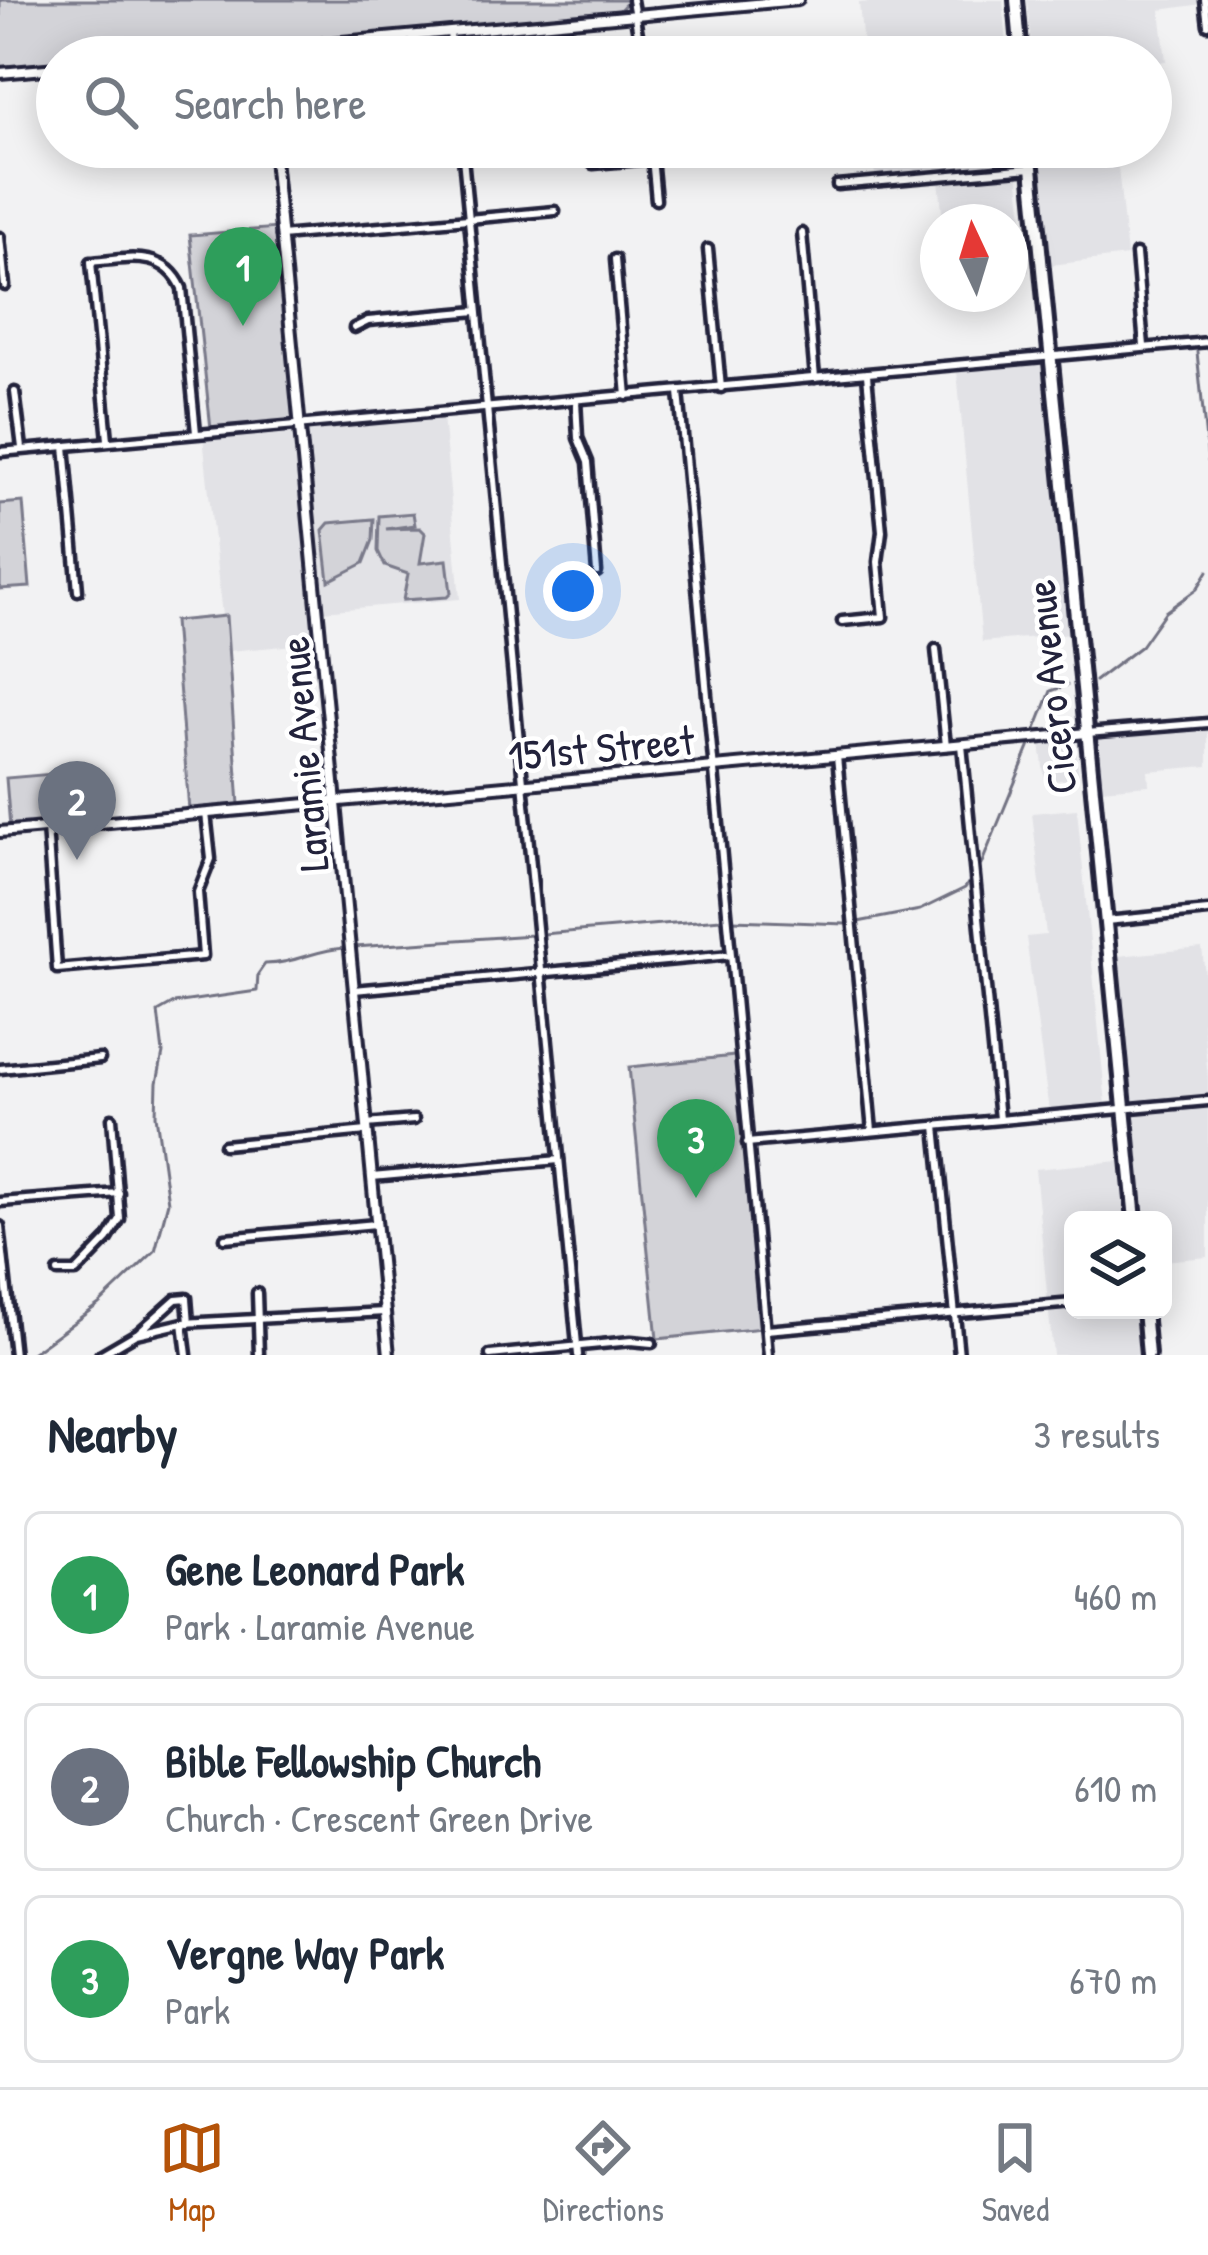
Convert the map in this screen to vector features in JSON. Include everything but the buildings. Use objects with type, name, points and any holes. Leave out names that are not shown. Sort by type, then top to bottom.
[{"type":"main road","points":[[1016,0],[1019,36]]},
{"type":"main road","name":"Cicero Avenue","points":[[1032,168],[1134,1211]]},
{"type":"main road","points":[[1145,1319],[1148,1355]]},
{"type":"street","points":[[632,0],[639,36]]},
{"type":"street","points":[[414,36],[799,0]]},
{"type":"street","points":[[1205,0],[1208,25]]},
{"type":"street","points":[[450,32],[450,36]]},
{"type":"street","points":[[0,74],[36,70]]},
{"type":"street","name":"Laramie Avenue","points":[[275,168],[388,1355]]},
{"type":"street","points":[[463,168],[577,1350]]},
{"type":"street","points":[[653,168],[656,200]]},
{"type":"street","points":[[837,185],[1032,168]]},
{"type":"street","points":[[281,236],[555,211]]},
{"type":"street","points":[[802,233],[815,378]]},
{"type":"street","points":[[0,237],[5,286]]},
{"type":"street","points":[[708,249],[722,388]]},
{"type":"street","points":[[1136,254],[1144,347]]},
{"type":"street","points":[[108,440],[91,262],[147,258],[170,269],[180,282],[196,433]]},
{"type":"street","points":[[615,259],[627,396]]},
{"type":"street","points":[[354,328],[368,321],[477,311]]},
{"type":"street","points":[[0,452],[1208,342]]},
{"type":"street","points":[[842,621],[883,616],[878,562],[882,531],[867,375]]},
{"type":"street","points":[[15,392],[22,450]]},
{"type":"street","points":[[679,392],[768,1355]]},
{"type":"street","points":[[576,401],[578,438],[588,462],[597,572]]},
{"type":"street","points":[[65,446],[78,591]]},
{"type":"street","points":[[936,649],[946,746]]},
{"type":"street","name":"151st Street","points":[[0,832],[1208,723]]},
{"type":"street","points":[[962,745],[1000,1119]]},
{"type":"street","points":[[837,756],[872,1131]]},
{"type":"street","points":[[47,827],[57,969],[203,956],[198,892],[211,859],[206,813]]},
{"type":"street","points":[[1106,921],[1208,911]]},
{"type":"street","points":[[354,990],[730,955]]},
{"type":"street","points":[[0,1069],[100,1059]]},
{"type":"street","points":[[747,1143],[1208,1101]]},
{"type":"street","points":[[58,1272],[76,1272],[120,1219],[112,1118]]},
{"type":"street","points":[[224,1145],[414,1120]]},
{"type":"street","points":[[936,1126],[959,1355]]},
{"type":"street","points":[[372,1177],[559,1160]]},
{"type":"street","points":[[0,1202],[119,1193]]},
{"type":"street","points":[[225,1238],[376,1224]]},
{"type":"street","points":[[0,1226],[14,1355]]},
{"type":"street","points":[[257,1293],[260,1355]]},
{"type":"street","points":[[100,1355],[136,1334],[176,1299],[187,1298],[187,1355]]},
{"type":"street","points":[[765,1330],[1064,1304]]},
{"type":"street","points":[[136,1334],[186,1323],[259,1316],[385,1312]]},
{"type":"street","points":[[490,1355],[652,1343]]},
{"type":"shaded area","points":[[0,0],[629,0],[618,12],[350,36],[36,36],[36,64],[0,67]]},
{"type":"shaded area","points":[[1003,0],[1006,36],[862,36],[859,3]]},
{"type":"shaded area","points":[[1027,0],[1201,0],[1202,4],[1160,10],[1163,36],[1030,36]]},
{"type":"shaded area","points":[[874,168],[979,168],[875,176]]},
{"type":"shaded area","points":[[1042,168],[1118,168],[1127,256],[1051,265]]},
{"type":"shaded area","points":[[1018,172],[1022,204],[941,204],[939,179]]},
{"type":"shaded area","points":[[277,228],[294,418],[290,423],[211,429],[190,235]]},
{"type":"shaded area","points":[[1042,352],[1070,634],[982,642],[956,360]]},
{"type":"shaded area","points":[[443,416],[460,599],[322,611],[305,429]]},
{"type":"shaded area","points":[[288,430],[294,434],[316,643],[229,651],[203,437]]},
{"type":"shaded area","points":[[23,502],[30,587],[0,589],[0,504]]},
{"type":"shaded area","points":[[413,513],[415,525],[386,529],[420,528],[425,533],[420,563],[447,560],[451,593],[447,597],[403,600],[408,574],[385,566],[378,551],[379,516]]},
{"type":"shaded area","points":[[374,519],[373,540],[364,563],[329,581],[323,530],[329,523]]},
{"type":"shaded area","points":[[226,616],[239,805],[189,810],[174,621]]},
{"type":"shaded area","points":[[1208,727],[1208,766],[1148,771],[1149,785],[1101,789],[1097,736]]},
{"type":"shaded area","points":[[1075,740],[1079,778],[1045,782],[1040,743]]},
{"type":"shaded area","points":[[52,774],[56,822],[10,827],[6,778]]},
{"type":"shaded area","points":[[1077,809],[1107,1115],[1050,1119],[1026,937],[1046,935],[1032,813]]},
{"type":"shaded area","points":[[1202,948],[1208,1001],[1208,1018],[1203,1019],[1208,1078],[1208,1257],[1172,1260],[1172,1211],[1143,1211],[1118,956]]},
{"type":"shaded area","points":[[735,1056],[763,1328],[657,1339],[629,1067]]},
{"type":"shaded area","points":[[1119,1161],[1124,1211],[1064,1211],[1064,1319],[1135,1319],[1138,1355],[1053,1355],[1035,1169]]},
{"type":"waterway","points":[[1197,352],[1208,461]]},
{"type":"waterway","points":[[1095,681],[1141,646],[1165,612],[1197,589],[1208,571]]},
{"type":"waterway","points":[[1034,734],[1051,691],[1067,685]]},
{"type":"waterway","points":[[981,865],[1031,743]]},
{"type":"waterway","points":[[858,922],[920,910],[968,883]]},
{"type":"waterway","points":[[543,934],[721,919]]},
{"type":"waterway","points":[[732,920],[846,924]]},
{"type":"waterway","points":[[355,947],[532,935]]},
{"type":"waterway","points":[[29,1355],[99,1304],[155,1251],[168,1202],[156,1115],[163,1053],[158,1012],[174,1003],[257,991],[258,974],[265,964],[345,948]]},
{"type":"place","name":"Gene Leonard Park","points":[[243,326]]},
{"type":"place","name":"Bible Fellowship Church","points":[[77,860]]},
{"type":"place","name":"Vergne Way Park","points":[[696,1198]]}]
